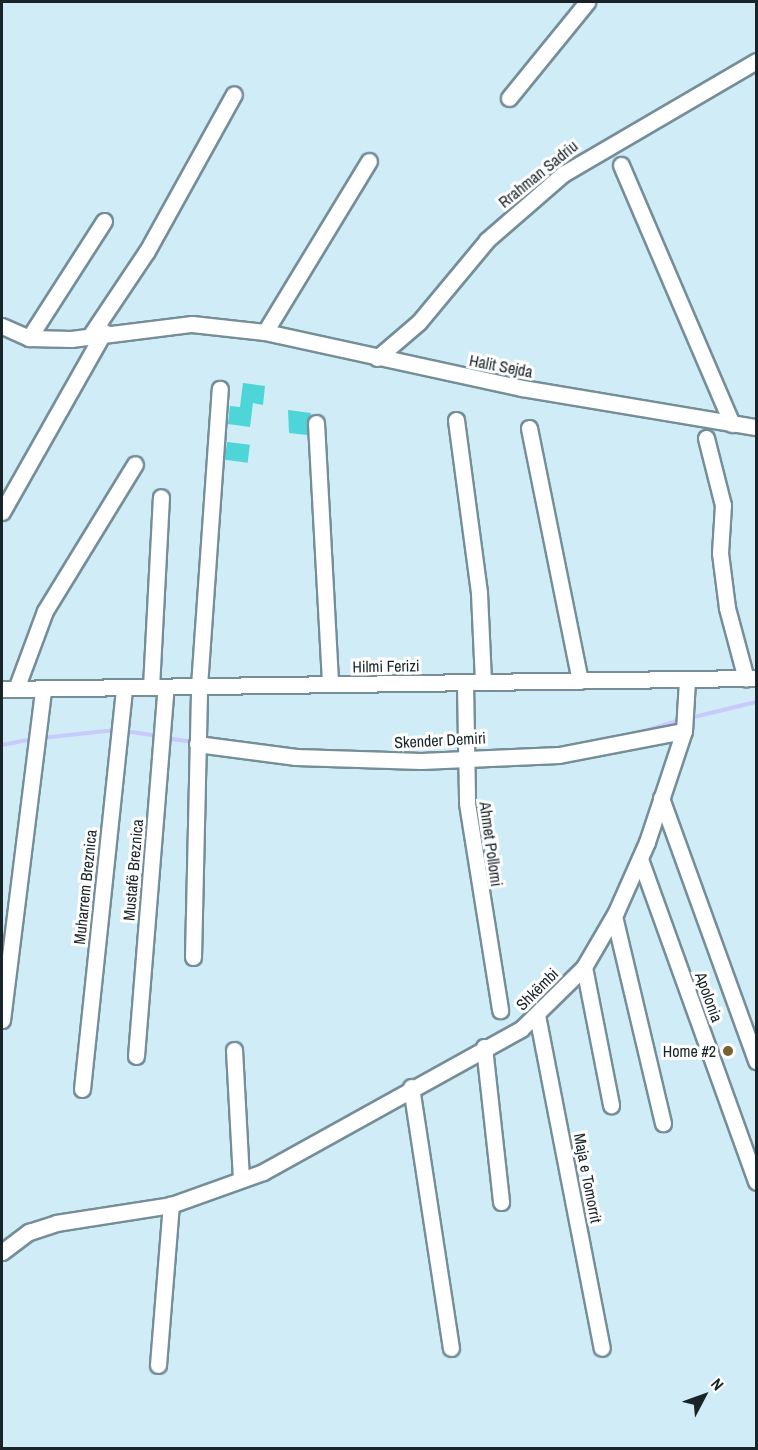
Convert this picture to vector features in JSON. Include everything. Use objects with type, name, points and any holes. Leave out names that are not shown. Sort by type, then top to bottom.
[{"type":"street","points":[[509,98],[587,2]]},
{"type":"street","name":"Rrahman Sadriu","points":[[377,358],[420,322],[487,240],[563,174],[756,61]]},
{"type":"street","points":[[2,512],[97,334],[147,251],[234,94]]},
{"type":"street","points":[[265,332],[369,161]]},
{"type":"street","points":[[621,165],[732,424]]},
{"type":"street","points":[[2,326],[28,338],[104,221]]},
{"type":"street","name":"Halit Sejda","points":[[28,338],[97,334],[192,324],[265,332],[377,358],[756,427]]},
{"type":"street","points":[[193,957],[199,686],[220,390]]},
{"type":"street","points":[[456,420],[479,593],[483,682]]},
{"type":"street","points":[[316,423],[330,684]]},
{"type":"street","points":[[529,428],[580,681]]},
{"type":"street","points":[[706,438],[723,505],[720,554],[727,608],[751,679]]},
{"type":"street","name":"Hilmi Ferizi","points":[[135,464],[45,611],[9,689],[751,679]]},
{"type":"street","name":"Mustafë Breznica","points":[[136,1056],[162,737],[158,687],[160,497]]},
{"type":"street","name":"Shkëmbi","points":[[2,1252],[29,1232],[56,1223],[171,1205],[263,1172],[537,1015],[584,967],[614,916],[640,859],[685,722],[687,680]]},
{"type":"street","name":"Ahmet Pollomi","points":[[465,683],[465,752],[474,856],[500,1010]]},
{"type":"street","name":"Muharrem Breznica","points":[[82,1089],[124,687]]},
{"type":"street","points":[[2,1020],[43,689]]},
{"type":"street","name":"Skender Demiri","points":[[197,740],[355,761],[465,752],[559,755],[685,722]]},
{"type":"street","points":[[661,798],[756,1061]]},
{"type":"street","name":"Apolonia","points":[[640,859],[756,1182]]},
{"type":"street","points":[[614,916],[663,1123]]},
{"type":"street","points":[[584,967],[611,1105]]},
{"type":"street","name":"Maja e Tomorrit","points":[[537,1015],[602,1348]]},
{"type":"street","points":[[484,1047],[501,1202]]},
{"type":"street","points":[[234,1050],[241,1178]]},
{"type":"street","points":[[411,1087],[451,1348]]},
{"type":"street","points":[[158,1365],[171,1205]]},
{"type":"building","points":[[243,383],[265,386],[263,405],[253,403],[250,427],[228,424],[230,406],[240,407]]},
{"type":"building","points":[[288,410],[311,413],[307,435],[289,433]]},
{"type":"building","points":[[227,442],[250,445],[248,463],[225,460]]},
{"type":"waterway","points":[[690,718],[756,702]]},
{"type":"waterway","points":[[638,733],[680,720]]},
{"type":"waterway","points":[[41,738],[116,730]]},
{"type":"waterway","points":[[124,731],[158,736]]},
{"type":"waterway","points":[[165,738],[194,742]]},
{"type":"waterway","points":[[2,745],[33,739]]},
{"type":"place","name":"Home #2","points":[[728,1051]]}]
